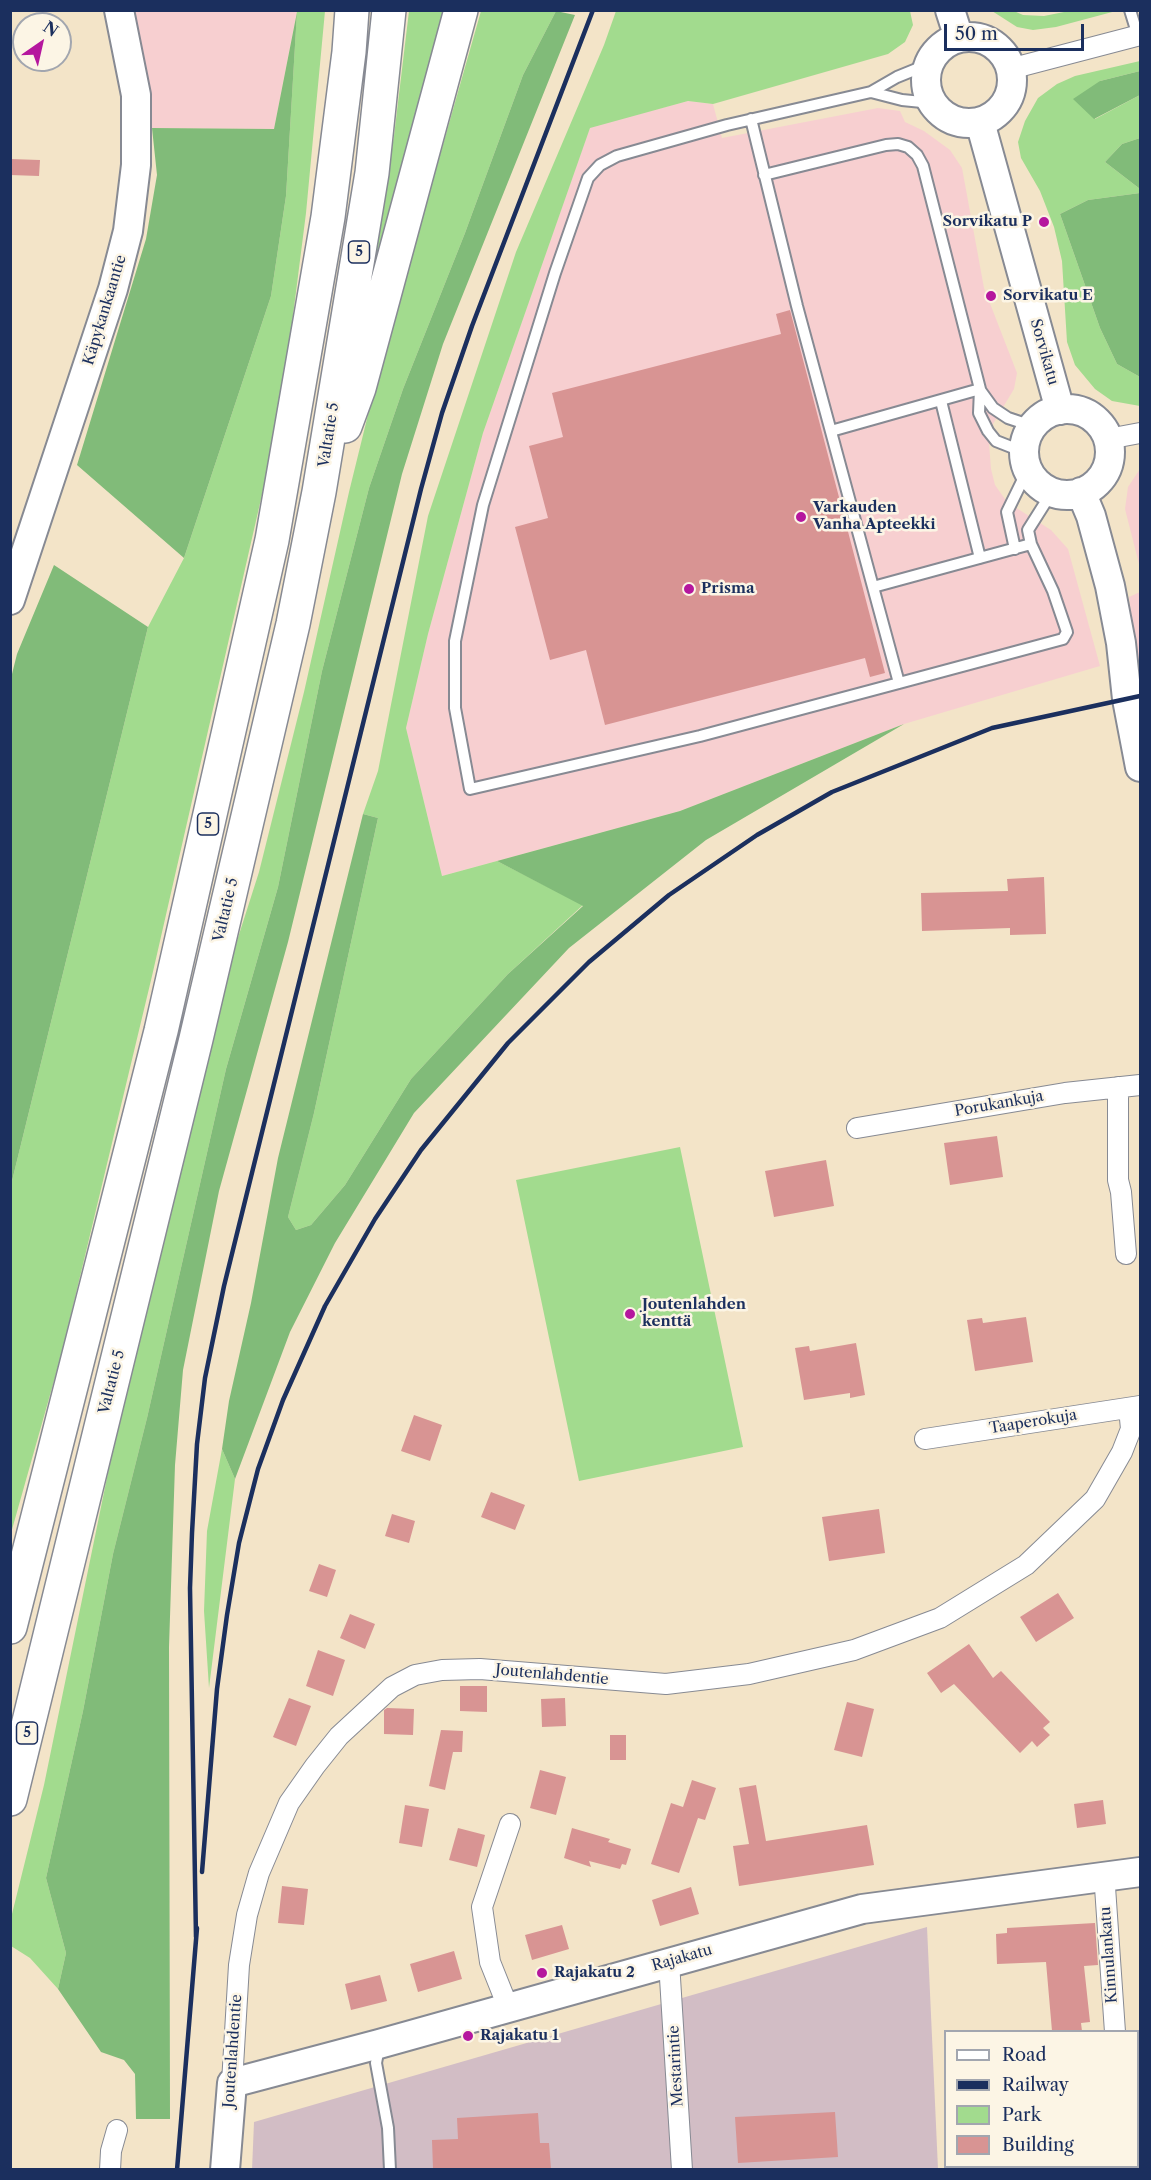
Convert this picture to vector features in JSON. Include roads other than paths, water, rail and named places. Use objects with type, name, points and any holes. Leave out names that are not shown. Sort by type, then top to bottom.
[{"type":"highway","name":"5","points":[[10,1627],[161,1031],[272,540],[328,217],[349,52],[352,10]]},
{"type":"highway","name":"Valtatie 5","points":[[10,1799],[199,1028],[293,624],[319,492],[372,172],[389,10]]},
{"type":"highway","points":[[319,492],[359,388],[462,10]]},
{"type":"street","name":"Käpykankaantie","points":[[12,587],[113,289],[128,231],[136,165],[136,95],[118,10]]},
{"type":"street","points":[[950,10],[958,38]]},
{"type":"street","points":[[1011,69],[1139,36]]},
{"type":"street","points":[[972,37],[985,40],[1005,57],[1011,69],[1012,83],[1006,102],[992,117],[980,122],[966,123],[953,120],[941,113],[932,103],[927,90],[926,77],[929,64],[936,52],[958,38],[972,37]]},
{"type":"street","name":"Sorvikatu","points":[[980,122],[1060,410]]},
{"type":"street","points":[[1072,409],[1084,412],[1103,428],[1108,439],[1110,452],[1108,465],[1102,477],[1093,486],[1081,492],[1062,494],[1042,487],[1028,449],[1049,413],[1072,409]]},
{"type":"street","points":[[1108,439],[1140,432]]},
{"type":"street","points":[[1081,492],[1091,516],[1110,586],[1140,767]]},
{"type":"street","name":"Porukankuja","points":[[857,1128],[1065,1093],[1140,1085]]},
{"type":"street","points":[[1118,1087],[1118,1180],[1126,1254]]},
{"type":"street","name":"Taaperokuja","points":[[925,1438],[1135,1407]]},
{"type":"street","name":"Joutenlahdentie","points":[[225,2169],[239,1965],[247,1915],[259,1873],[290,1803],[315,1766],[339,1736],[392,1687],[415,1676],[442,1670],[480,1668],[666,1684],[749,1674],[854,1650],[940,1618],[1026,1565],[1095,1499],[1122,1452],[1131,1429],[1135,1407]]},
{"type":"street","points":[[508,2007],[490,1962],[482,1907],[510,1824]]},
{"type":"street","name":"Rajakatu","points":[[232,2083],[862,1909],[1140,1872]]},
{"type":"street","name":"Kinnulankatu","points":[[1102,1878],[1105,1887],[1115,2030]]},
{"type":"street","name":"Mestarintie","points":[[669,1962],[682,2169]]},
{"type":"street","points":[[110,2169],[111,2151],[117,2130]]},
{"type":"lane","points":[[1130,10],[1139,36]]},
{"type":"lane","points":[[929,64],[897,77],[871,92],[751,119],[617,156],[600,165],[588,178],[555,273],[483,505],[454,641],[455,708],[470,789],[700,736],[1063,639],[1067,632],[1031,544],[1028,530],[1052,492]]},
{"type":"lane","points":[[871,92],[902,100],[932,103]]},
{"type":"lane","points":[[751,119],[797,306],[899,682]]},
{"type":"lane","points":[[764,175],[886,145],[898,144],[908,147],[917,155],[923,166],[980,389],[979,413],[996,441],[1028,449]]},
{"type":"lane","points":[[831,431],[980,389]]},
{"type":"lane","points":[[980,389],[993,408],[1008,418],[1028,449]]},
{"type":"lane","points":[[941,401],[980,558]]},
{"type":"lane","points":[[1015,549],[1007,512],[1028,449]]},
{"type":"lane","points":[[873,587],[1031,544]]},
{"type":"lane","points":[[379,2044],[376,2063],[388,2128],[390,2169]]},
{"type":"railway","points":[[196,1937],[190,1588],[197,1444],[205,1378],[224,1286],[421,489],[442,413],[472,326],[593,10]]},
{"type":"railway","points":[[202,1872],[217,1689],[227,1615],[239,1543],[258,1469],[283,1400],[325,1306],[375,1219],[421,1150],[508,1043],[589,962],[669,895],[757,835],[832,792],[992,728],[1140,696]]},
{"type":"railway","points":[[177,2170],[197,1928]]},
{"type":"place","name":"Sorvikatu P","points":[[1044,222]]},
{"type":"place","name":"Sorvikatu E","points":[[991,296]]},
{"type":"place","name":"Varkauden Vanha Apteekki","points":[[801,517]]},
{"type":"place","name":"Prisma","points":[[689,589]]},
{"type":"place","name":"Joutenlahden kenttä","points":[[630,1314]]},
{"type":"place","name":"Rajakatu 2","points":[[542,1973]]},
{"type":"place","name":"Rajakatu 1","points":[[468,2036]]}]
